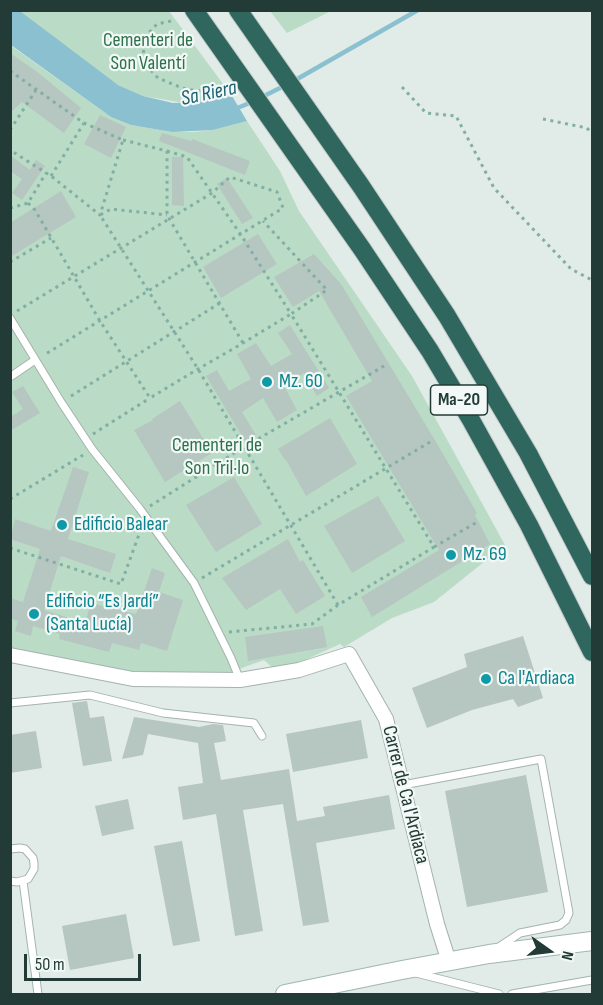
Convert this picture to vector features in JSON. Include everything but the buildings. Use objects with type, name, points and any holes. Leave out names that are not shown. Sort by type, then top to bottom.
[{"type":"highway","name":"Ma-20","points":[[194,10],[362,249],[435,359],[525,517],[592,652]]},
{"type":"highway","name":"Ma-20","points":[[238,10],[330,141],[432,293],[484,376],[546,487],[592,576]]},
{"type":"main road","points":[[285,994],[489,954],[592,941]]},
{"type":"street","name":"Carrer de Ca l'Ardiaca","points":[[10,656],[133,679],[240,680],[299,670],[349,654],[387,719],[437,924],[449,962]]},
{"type":"lane","points":[[10,318],[92,449],[146,516],[194,583],[240,680]]},
{"type":"lane","points":[[10,376],[35,360]]},
{"type":"lane","points":[[10,703],[90,695],[163,713],[254,723],[262,736]]},
{"type":"lane","points":[[403,785],[541,759],[569,913],[560,925],[520,933],[489,954]]},
{"type":"lane","points":[[10,849],[25,849],[33,858],[34,869],[28,879],[10,881]]},
{"type":"lane","points":[[23,881],[38,994]]},
{"type":"lane","points":[[402,970],[499,994]]},
{"type":"lane","points":[[512,994],[592,980]]},
{"type":"path","points":[[171,21],[157,24],[145,37],[143,56],[148,67],[158,78],[182,88],[197,91],[219,90]]},
{"type":"path","points":[[10,71],[84,123],[123,140],[188,157],[241,235],[434,547]]},
{"type":"path","points":[[402,87],[426,112],[456,116],[494,188],[571,269],[592,280]]},
{"type":"path","points":[[10,130],[36,90]]},
{"type":"path","points":[[543,120],[587,128],[592,134]]},
{"type":"path","points":[[51,176],[84,123]]},
{"type":"path","points":[[100,214],[123,140]]},
{"type":"path","points":[[10,150],[51,176],[100,214],[198,369],[338,605]]},
{"type":"path","points":[[167,151],[168,217],[243,343]]},
{"type":"path","points":[[10,208],[28,204],[46,173]]},
{"type":"path","points":[[10,312],[19,310],[168,217],[212,193],[230,177],[277,192],[284,208],[35,360]]},
{"type":"path","points":[[28,204],[34,210],[100,321],[150,398]]},
{"type":"path","points":[[100,214],[111,209],[168,217]]},
{"type":"path","points":[[86,440],[150,398],[291,315],[327,291],[263,221]]},
{"type":"path","points":[[10,262],[51,238]]},
{"type":"path","points":[[61,402],[220,303]]},
{"type":"path","points":[[10,548],[122,584],[150,505],[244,447],[384,366]]},
{"type":"path","points":[[194,583],[430,442]]},
{"type":"path","points":[[11,498],[92,449]]},
{"type":"path","points":[[219,633],[312,624],[338,605],[479,521]]},
{"type":"green space","name":"Cementeri de Son Valentí","points":[[20,11],[169,11],[232,96],[211,101],[184,103],[143,96],[118,85],[97,71]]},
{"type":"green space","points":[[270,11],[331,11],[287,33]]},
{"type":"green space","name":"Cementeri de Son Tril·lo","points":[[10,45],[111,117],[131,125],[172,132],[193,132],[213,130],[247,121],[280,171],[299,211],[412,376],[505,545],[434,602],[392,618],[344,647],[340,644],[296,664],[275,670],[264,660],[228,673],[182,676],[135,673],[66,661],[11,648]]},
{"type":"water","points":[[10,11],[20,11],[118,85],[143,96],[173,103],[200,102],[232,96],[247,121],[213,130],[172,132],[131,125],[111,117],[11,45]]},
{"type":"waterway","name":"Sa Riera","points":[[292,82],[418,10]]},
{"type":"waterway","name":"Sa Riera","points":[[260,98],[284,86]]},
{"type":"waterway","name":"Sa Riera","points":[[235,109],[252,102]]},
{"type":"place","name":"Mz. 60","points":[[267,382]]},
{"type":"place","name":"Edificio Balear","points":[[62,525]]},
{"type":"place","name":"Mz. 69","points":[[451,555]]},
{"type":"place","name":"Edificio “Es Jardí” (Santa Lucía)","points":[[34,614]]},
{"type":"place","name":"Ca l'Ardiaca","points":[[486,679]]}]
